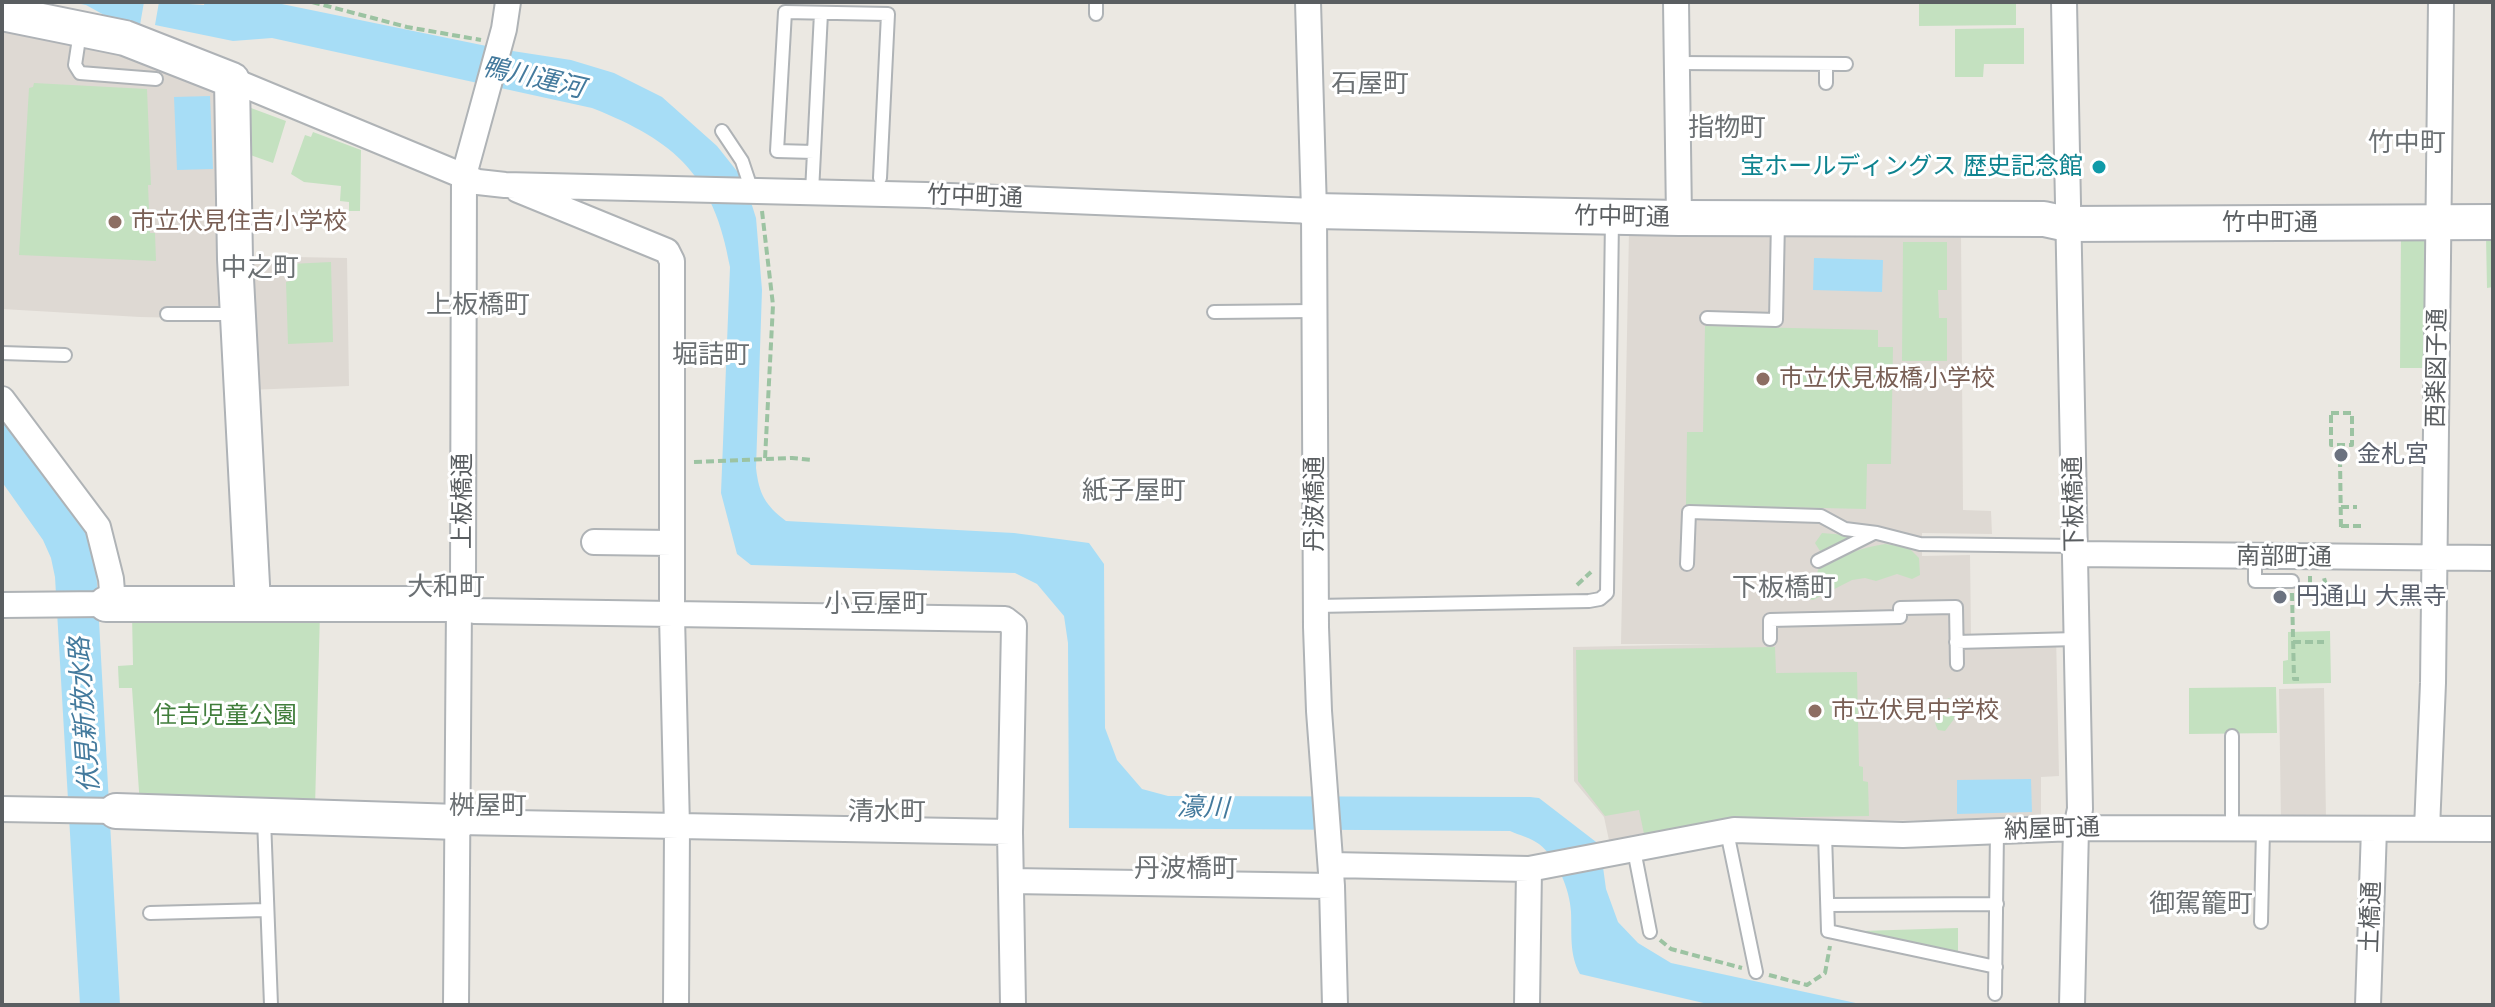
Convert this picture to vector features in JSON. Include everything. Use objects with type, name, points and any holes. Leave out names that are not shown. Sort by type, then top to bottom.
[{"type":"street","points":[[500,43],[508,2]]},
{"type":"street","name":"丹波橋通","points":[[1308,2],[1314,211],[1316,606],[1319,711],[1331,864],[1335,1005]]},
{"type":"street","points":[[1676,2],[1679,218]]},
{"type":"street","name":"下板橋通","points":[[2064,2],[2080,809],[2076,828],[2072,1005]]},
{"type":"street","name":"西楽図子通","points":[[2427,829],[2433,683],[2441,2]]},
{"type":"street","points":[[2,13],[125,38],[478,182],[505,185],[667,251],[672,261],[676,1005]]},
{"type":"street","name":"上板橋通","points":[[456,1005],[459,604],[463,584],[464,175],[500,43]]},
{"type":"street","points":[[232,80],[238,314],[253,604]]},
{"type":"street","name":"竹中町通","points":[[505,185],[812,192],[1314,211],[1612,217],[2044,219],[2067,224],[2493,222]]},
{"type":"street","points":[[2,399],[98,527],[111,579],[109,604]]},
{"type":"street","points":[[594,542],[672,543]]},
{"type":"street","name":"南部町通","points":[[2075,550],[2255,557],[2493,558]]},
{"type":"street","points":[[2,605],[459,604],[474,611],[1005,619],[1014,626],[1010,832],[1013,1005]]},
{"type":"street","points":[[2,809],[677,827],[1010,832]]},
{"type":"street","name":"納屋町通","points":[[1537,868],[1727,832],[1903,835],[2076,828],[2493,829]]},
{"type":"street","name":"土橋通","points":[[2368,1005],[2374,829]]},
{"type":"street","points":[[1011,881],[1331,864],[1537,868],[1527,1005]]},
{"type":"lane","points":[[812,192],[824,9]]},
{"type":"lane","points":[[814,152],[777,151],[785,12],[824,9],[888,14],[880,178]]},
{"type":"lane","points":[[81,29],[75,65],[80,73],[156,79]]},
{"type":"lane","points":[[1677,63],[1846,64]]},
{"type":"lane","points":[[1826,64],[1826,83]]},
{"type":"lane","points":[[722,131],[742,161],[752,191]]},
{"type":"lane","points":[[1316,606],[1589,601],[1600,599],[1607,593],[1612,217]]},
{"type":"lane","points":[[1707,318],[1776,320],[1778,218]]},
{"type":"lane","points":[[1214,312],[1314,311]]},
{"type":"lane","points":[[167,314],[238,314]]},
{"type":"lane","points":[[2,353],[65,355]]},
{"type":"lane","points":[[1687,564],[1689,512],[1821,516],[1845,529],[1920,544],[2075,550]]},
{"type":"lane","points":[[1818,561],[1875,533]]},
{"type":"lane","points":[[2255,557],[2255,581],[2292,581]]},
{"type":"lane","points":[[1770,639],[1770,620],[1900,617],[1900,608],[1956,607],[1957,664]]},
{"type":"lane","points":[[1956,642],[2077,639]]},
{"type":"lane","points":[[2232,736],[2232,829]]},
{"type":"lane","points":[[264,815],[271,1005]]},
{"type":"lane","points":[[2261,922],[2263,829]]},
{"type":"lane","points":[[1995,994],[1997,831]]},
{"type":"lane","points":[[1727,832],[1756,972]]},
{"type":"lane","points":[[1825,834],[1828,931],[1996,967]]},
{"type":"lane","points":[[1623,852],[1650,932]]},
{"type":"lane","points":[[1828,905],[1997,904]]},
{"type":"lane","points":[[150,913],[266,910]]},
{"type":"path","points":[[312,2],[407,27],[500,43]]},
{"type":"path","points":[[752,191],[764,216],[773,305],[765,459]]},
{"type":"path","points":[[2331,413],[2352,413],[2352,445],[2331,445],[2331,413]]},
{"type":"path","points":[[712,463],[792,458],[812,460]]},
{"type":"path","points":[[2340,459],[2341,528],[2361,526]]},
{"type":"path","points":[[2341,507],[2357,507]]},
{"type":"path","points":[[1575,587],[1593,570]]},
{"type":"path","points":[[2310,578],[2326,578],[2326,585],[2318,588],[2310,585]]},
{"type":"path","points":[[2292,581],[2294,679],[2299,679]]},
{"type":"path","points":[[2293,642],[2324,642]]},
{"type":"shaded area","name":"市立伏見住吉小学校","points":[[2,23],[114,48],[222,87],[231,319],[2,309]]},
{"type":"shaded area","points":[[1629,231],[1961,233],[1963,510],[1991,511],[1992,534],[1922,533],[1922,556],[1970,555],[1971,635],[2056,634],[2059,776],[2041,777],[2041,820],[1738,821],[1610,845],[1604,817],[1574,781],[1573,647],[1718,644],[1621,644]]},
{"type":"shaded area","points":[[243,256],[347,258],[349,386],[248,390]]},
{"type":"shaded area","points":[[2324,688],[2326,820],[2281,820],[2279,689]]},
{"type":"green space","points":[[1919,2],[2016,2],[2016,25],[1919,26]]},
{"type":"green space","points":[[2024,28],[2024,64],[1984,64],[1983,77],[1955,77],[1955,29]]},
{"type":"green space","points":[[34,83],[147,89],[150,233],[155,233],[156,261],[19,255],[29,88]]},
{"type":"green space","points":[[251,108],[286,121],[273,163],[239,151],[245,109]]},
{"type":"green space","points":[[313,132],[361,150],[360,211],[349,211],[349,202],[340,201],[341,186],[304,182],[291,174],[305,135],[311,137]]},
{"type":"green space","points":[[2401,232],[2418,232],[2428,241],[2427,368],[2400,368]]},
{"type":"green space","points":[[2486,236],[2493,236],[2493,287],[2487,288]]},
{"type":"green space","points":[[1903,242],[1947,242],[1947,290],[1938,290],[1939,318],[1947,318],[1947,361],[1902,361]]},
{"type":"green space","points":[[331,262],[333,342],[288,344],[286,282],[290,281],[290,264]]},
{"type":"green space","points":[[1705,326],[1878,330],[1878,347],[1893,347],[1891,464],[1867,464],[1866,509],[1686,505],[1687,432],[1703,432]]},
{"type":"green space","points":[[1822,533],[1858,536],[1820,551],[1815,543]]},
{"type":"green space","points":[[1885,544],[1908,547],[1919,558],[1920,575],[1912,579],[1897,574],[1876,581],[1865,578],[1852,580],[1813,600],[1809,599],[1819,567],[1851,552]]},
{"type":"green space","name":"住吉児童公園","points":[[320,611],[315,808],[140,806],[132,688],[119,688],[118,666],[133,665],[132,614]]},
{"type":"green space","points":[[2330,631],[2331,683],[2283,684],[2283,661],[2288,660],[2288,632]]},
{"type":"green space","points":[[1775,647],[1776,673],[1857,672],[1859,766],[1863,767],[1863,781],[1868,782],[1869,816],[1738,818],[1644,834],[1639,810],[1605,816],[1578,781],[1576,650]]},
{"type":"green space","points":[[2276,687],[2277,733],[2189,734],[2189,688]]},
{"type":"green space","points":[[1949,698],[1955,703],[1954,719],[1945,731],[1938,730],[1936,711]]},
{"type":"green space","points":[[1958,928],[1958,952],[1861,931]]},
{"type":"water","points":[[71,2],[144,2],[140,25],[115,21],[86,5]]},
{"type":"water","points":[[159,2],[204,5],[205,2],[272,2],[506,50],[571,60],[614,73],[662,97],[717,146],[744,180],[756,218],[762,290],[756,468],[761,492],[768,504],[786,521],[1014,533],[1089,543],[1104,564],[1105,728],[1117,760],[1142,789],[1168,796],[1539,798],[1600,845],[1606,889],[1618,922],[1638,943],[1671,963],[1865,1005],[1712,1005],[1580,974],[1573,951],[1570,903],[1561,875],[1546,850],[1529,838],[1510,831],[1069,828],[1068,643],[1064,616],[1037,584],[1015,573],[751,565],[737,554],[721,493],[730,267],[714,208],[701,185],[668,149],[647,134],[592,108],[272,38],[233,41],[155,25]]},
{"type":"water","points":[[210,96],[213,169],[177,170],[174,97]]},
{"type":"water","points":[[1814,258],[1883,260],[1882,292],[1813,290]]},
{"type":"water","name":"伏見新放水路","points":[[2,414],[84,528],[96,566],[120,1005],[80,1005],[55,577],[43,540],[2,482]]},
{"type":"water","points":[[2031,779],[2032,812],[1957,814],[1957,780]]},
{"type":"place","name":"宝ホールディングス 歴史記念館","points":[[2099,167]]},
{"type":"place","name":"市立伏見住吉小学校","points":[[115,222]]},
{"type":"place","name":"市立伏見板橋小学校","points":[[1763,379]]},
{"type":"place","name":"金札宮","points":[[2341,455]]},
{"type":"place","name":"円通山 大黒寺","points":[[2280,597]]},
{"type":"place","name":"市立伏見中学校","points":[[1815,711]]},
{"type":"district","name":"石屋町","points":[[1370,84]]},
{"type":"district","name":"指物町","points":[[1727,128]]},
{"type":"district","name":"竹中町","points":[[2407,143]]},
{"type":"district","name":"中之町","points":[[260,268]]},
{"type":"district","name":"上板橋町","points":[[478,305]]},
{"type":"district","name":"堀詰町","points":[[711,355]]},
{"type":"district","name":"紙子屋町","points":[[1134,491]]},
{"type":"district","name":"大和町","points":[[446,587]]},
{"type":"district","name":"下板橋町","points":[[1784,588]]},
{"type":"district","name":"小豆屋町","points":[[876,604]]},
{"type":"district","name":"桝屋町","points":[[488,806]]},
{"type":"district","name":"清水町","points":[[887,812]]},
{"type":"district","name":"丹波橋町","points":[[1186,869]]},
{"type":"district","name":"御駕籠町","points":[[2201,904]]},
{"type":"water label","name":"鴨川運河","points":[[533,78]]},
{"type":"water label","name":"濠川","points":[[1203,808]]}]
